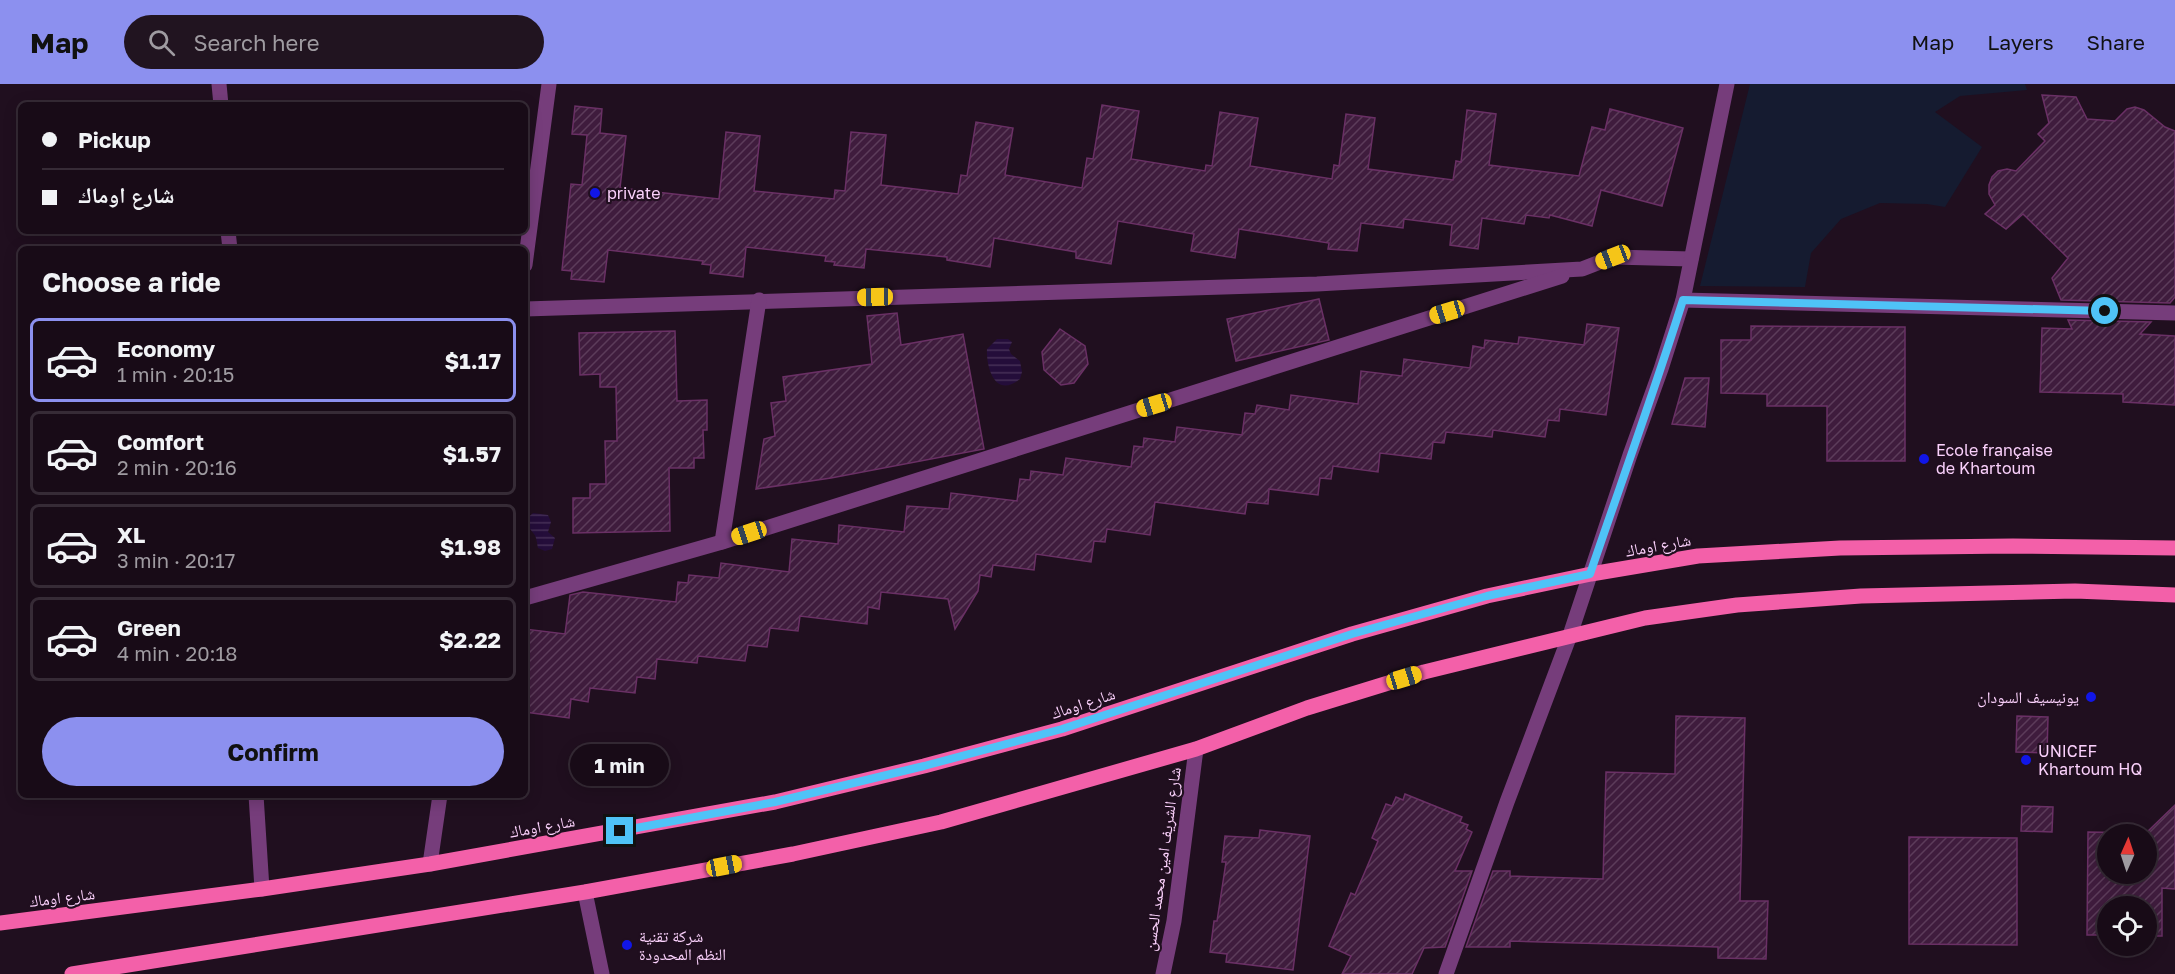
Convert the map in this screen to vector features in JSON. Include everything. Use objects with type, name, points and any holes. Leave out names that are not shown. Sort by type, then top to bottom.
[{"type":"main road","name":"شارع اوماك","points":[[0,923],[262,889],[430,864],[775,802],[913,769],[1062,729],[1352,634],[1487,596],[1590,574],[1698,556],[1840,548],[2013,546],[2175,548]]},
{"type":"main road","points":[[72,974],[108,972],[585,892],[793,854],[941,822],[1196,748],[1307,708],[1413,675],[1645,618],[1737,605],[1850,597],[2075,591],[2175,595]]},
{"type":"street","points":[[219,84],[221,102]]},
{"type":"street","points":[[528,246],[549,84]]},
{"type":"street","points":[[1446,974],[1570,635],[1683,300],[1727,84]]},
{"type":"street","points":[[528,597],[722,542],[1582,269],[1613,257],[1691,259]]},
{"type":"street","points":[[528,309],[1317,284],[1582,269]]},
{"type":"street","points":[[722,542],[759,300]]},
{"type":"street","points":[[1683,300],[2175,313]]},
{"type":"street","name":"شارع الشريف امين محمد الحسن","points":[[1163,974],[1174,921],[1196,748]]},
{"type":"street","points":[[256,798],[262,889]]},
{"type":"street","points":[[430,864],[440,798]]},
{"type":"street","points":[[585,892],[602,974]]},
{"type":"shaded area","points":[[1750,84],[2025,84],[2027,90],[1960,96],[1935,112],[1982,147],[1945,207],[1927,204],[1880,203],[1841,219],[1811,253],[1805,287],[1700,286]]},
{"type":"shaded area","points":[[997,339],[1008,339],[1012,342],[1009,349],[1011,354],[1020,361],[1022,372],[1020,379],[1005,386],[994,379],[988,365],[987,349]]},
{"type":"shaded area","points":[[533,513],[548,515],[551,522],[548,532],[555,538],[552,549],[545,551],[538,548],[536,537],[528,524],[528,519]]},
{"type":"building","points":[[2042,95],[2076,97],[2087,119],[2115,121],[2127,109],[2135,107],[2144,110],[2165,127],[2175,131],[2175,297],[2170,303],[2061,300],[2052,278],[2068,258],[2023,214],[2006,229],[1985,214],[1995,205],[1989,194],[1992,177],[1998,171],[2007,169],[2016,171],[2045,141],[2038,134],[2049,123]]},
{"type":"building","points":[[1102,105],[1139,111],[1131,159],[1205,171],[1206,165],[1212,166],[1220,112],[1258,118],[1250,166],[1332,179],[1334,165],[1339,166],[1346,114],[1375,118],[1368,169],[1453,180],[1456,161],[1461,162],[1467,110],[1496,114],[1489,165],[1579,176],[1592,127],[1605,130],[1610,109],[1683,128],[1662,206],[1601,190],[1592,226],[1550,215],[1549,218],[1526,215],[1524,224],[1482,218],[1478,249],[1450,245],[1452,225],[1404,219],[1403,228],[1361,223],[1357,251],[1328,249],[1329,243],[1239,229],[1235,258],[1191,251],[1194,234],[1118,221],[1111,264],[1076,258],[1076,252],[994,238],[990,267],[947,260],[947,257],[866,249],[864,268],[834,265],[835,262],[825,261],[826,256],[746,247],[743,277],[710,273],[711,265],[702,264],[703,261],[608,250],[604,282],[571,279],[572,271],[562,270],[571,184],[582,185],[587,135],[572,134],[575,106],[602,109],[600,133],[626,136],[620,188],[719,199],[726,132],[760,136],[754,191],[834,199],[835,190],[845,191],[851,132],[886,135],[881,185],[958,194],[961,175],[967,176],[976,122],[1013,128],[1005,175],[1082,188],[1087,158],[1093,159]]},
{"type":"building","points":[[1319,299],[1329,340],[1236,361],[1227,319]]},
{"type":"building","points":[[897,313],[901,345],[963,334],[984,449],[831,478],[756,489],[764,439],[775,436],[771,403],[786,401],[783,377],[872,364],[867,316]]},
{"type":"building","points":[[2068,320],[2151,322],[2140,334],[2175,336],[2175,405],[2123,402],[2123,394],[2040,392],[2042,328],[2072,329]]},
{"type":"building","points":[[1587,324],[1619,328],[1606,415],[1560,409],[1559,421],[1548,420],[1545,437],[1493,430],[1492,437],[1446,432],[1444,443],[1433,442],[1431,459],[1380,453],[1378,472],[1333,466],[1331,479],[1320,478],[1318,495],[1269,489],[1268,504],[1247,502],[1245,514],[1155,502],[1150,535],[1107,529],[1105,542],[1094,541],[1091,562],[1036,554],[1034,570],[993,565],[991,577],[980,575],[978,591],[955,629],[948,599],[881,592],[879,609],[868,607],[867,624],[800,616],[798,631],[770,628],[767,647],[748,645],[745,661],[698,656],[697,663],[657,659],[655,679],[637,677],[635,693],[590,688],[588,702],[571,699],[569,718],[528,712],[528,629],[565,634],[570,595],[583,592],[676,602],[678,582],[688,583],[689,575],[719,578],[721,563],[789,572],[792,539],[838,544],[839,525],[904,532],[907,506],[949,509],[951,493],[1017,501],[1020,479],[1030,480],[1031,471],[1063,475],[1066,458],[1131,467],[1134,446],[1143,447],[1144,438],[1175,442],[1177,427],[1242,435],[1245,413],[1255,414],[1257,405],[1289,410],[1291,395],[1358,404],[1361,371],[1402,376],[1404,359],[1470,368],[1473,346],[1484,348],[1485,340],[1518,344],[1519,337],[1584,345]]},
{"type":"building","points":[[1751,326],[1905,327],[1905,461],[1827,461],[1827,406],[1767,406],[1767,394],[1721,393],[1721,340],[1751,340]]},
{"type":"building","points":[[1060,329],[1085,346],[1088,364],[1074,383],[1061,385],[1044,370],[1042,352]]},
{"type":"building","points":[[675,331],[677,401],[707,400],[707,430],[703,430],[704,458],[694,458],[694,468],[669,468],[670,531],[573,533],[573,498],[590,498],[590,484],[606,484],[605,441],[617,441],[616,387],[600,387],[600,374],[580,375],[579,333]]},
{"type":"building","points":[[1685,378],[1709,378],[1705,427],[1672,424]]},
{"type":"building","points":[[1676,716],[1745,718],[1740,901],[1768,901],[1766,959],[1718,958],[1718,947],[1510,941],[1510,947],[1466,947],[1493,871],[1510,871],[1510,876],[1603,879],[1606,772],[1675,774]]},
{"type":"building","points":[[2017,716],[2048,717],[2047,753],[2016,752]]},
{"type":"building","points":[[1405,794],[1462,817],[1460,822],[1468,825],[1466,829],[1472,832],[1455,871],[1472,871],[1445,947],[1424,948],[1412,974],[1342,974],[1351,956],[1329,946],[1351,893],[1355,895],[1378,841],[1372,838],[1386,804],[1392,806],[1396,797],[1403,800]]},
{"type":"building","points":[[2175,805],[2175,889],[2162,888],[2162,936],[2157,936],[2157,896],[2097,896],[2097,935],[2087,935],[2088,832],[2097,832],[2097,884],[2157,884],[2155,824]]},
{"type":"building","points":[[2022,806],[2053,807],[2052,832],[2021,831]]},
{"type":"building","points":[[1260,830],[1310,836],[1293,970],[1226,962],[1227,954],[1210,952],[1226,862],[1222,862],[1225,836],[1259,838]]},
{"type":"building","points":[[1909,837],[2017,838],[2017,945],[1909,944]]},
{"type":"place","name":"private","points":[[595,193]]},
{"type":"place","name":"Ecole française de Khartoum","points":[[1924,459]]},
{"type":"place","name":"يونيسيف السودان","points":[[2091,697]]},
{"type":"place","name":"UNICEF Khartoum HQ","points":[[2026,760]]},
{"type":"place","name":"شركة تقنية النظم المحدودة","points":[[627,945]]},
{"type":"route","points":[[620,831],[775,802],[924,766],[1062,729],[1352,634],[1487,596],[1590,574],[1683,300],[2105,311]]}]
